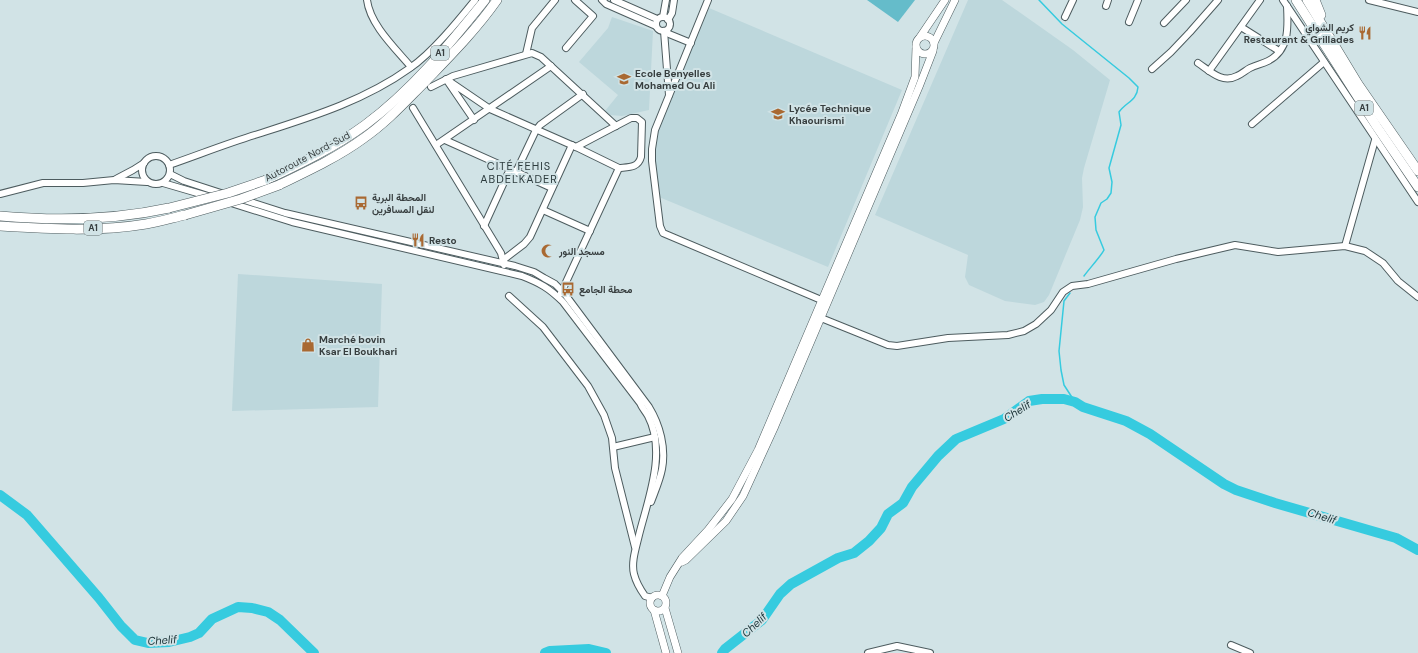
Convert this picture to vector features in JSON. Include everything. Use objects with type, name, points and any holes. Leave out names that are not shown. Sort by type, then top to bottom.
[{"type":"highway","name":"Autoroute Nord-Sud","points":[[0,216],[83,219],[142,214],[228,193],[266,180],[310,160],[364,126],[392,104],[432,63],[485,0]]},
{"type":"highway","name":"Autoroute Nord-Sud","points":[[0,226],[53,229],[103,228],[146,224],[185,215],[247,197],[279,185],[363,139],[381,125],[398,110],[463,43],[497,0]]},
{"type":"highway","name":"A1","points":[[1296,0],[1377,127],[1418,186]]},
{"type":"highway","name":"A1","points":[[1307,0],[1358,84],[1414,160],[1418,171]]},
{"type":"highway","points":[[1315,0],[1333,42]]},
{"type":"main road","points":[[680,563],[686,560],[726,521],[742,496],[775,426],[821,318],[824,302],[911,89],[916,69],[917,42],[945,0]]},
{"type":"main road","points":[[662,596],[670,577],[682,558],[720,516],[732,498],[758,450],[916,94],[933,51],[934,43],[955,0]]},
{"type":"main road","points":[[920,37],[929,36],[934,43]]},
{"type":"main road","points":[[916,47],[920,52],[925,54],[933,51]]},
{"type":"main road","points":[[662,596],[652,598],[650,603],[654,610],[666,653]]},
{"type":"main road","points":[[662,596],[666,603],[665,608],[678,653]]},
{"type":"main road","points":[[654,610],[661,611],[665,608]]},
{"type":"street","points":[[367,0],[370,14],[376,25],[411,68]]},
{"type":"street","points":[[169,165],[330,111],[384,85],[411,68],[445,35],[474,0]]},
{"type":"street","points":[[526,54],[532,28],[555,0]]},
{"type":"street","points":[[566,48],[593,16],[575,0]]},
{"type":"street","points":[[602,0],[606,4],[661,21]]},
{"type":"street","points":[[614,0],[661,21],[669,27],[664,30]]},
{"type":"street","points":[[666,0],[659,30],[664,30],[669,34],[691,43]]},
{"type":"street","points":[[661,21],[672,13],[674,0]]},
{"type":"street","points":[[708,0],[655,130],[652,149],[661,231],[824,302]]},
{"type":"street","points":[[1065,17],[1073,0]]},
{"type":"street","points":[[1129,22],[1138,0]]},
{"type":"street","points":[[1164,23],[1186,0]]},
{"type":"street","points":[[1152,69],[1171,52],[1218,0]]},
{"type":"street","points":[[1209,71],[1260,0]]},
{"type":"street","points":[[1283,0],[1418,202]]},
{"type":"street","points":[[1369,0],[1418,12]]},
{"type":"street","points":[[1198,63],[1219,78],[1226,79],[1236,77],[1249,68],[1268,61],[1275,56],[1286,40],[1288,29],[1287,6]]},
{"type":"street","points":[[1241,27],[1279,51]]},
{"type":"street","points":[[664,30],[669,97]]},
{"type":"street","points":[[431,87],[446,79],[468,71],[532,53],[541,57],[583,94],[616,126]]},
{"type":"street","points":[[1252,124],[1324,62]]},
{"type":"street","points":[[436,145],[551,66]]},
{"type":"street","points":[[446,79],[490,109],[574,146],[619,168],[636,166],[639,162],[641,157],[642,122],[637,118],[631,118],[574,146],[527,241],[504,262]]},
{"type":"street","points":[[446,79],[474,120]]},
{"type":"street","points":[[484,226],[536,130],[540,125],[583,94]]},
{"type":"street","points":[[413,108],[501,253],[504,262],[504,272]]},
{"type":"street","points":[[445,140],[552,188]]},
{"type":"street","points":[[1345,246],[1376,140]]},
{"type":"street","points":[[0,194],[43,184],[83,183],[114,180],[147,182],[156,185],[163,183],[170,174],[169,165],[166,161],[158,156],[148,158],[141,170],[147,182]]},
{"type":"street","points":[[114,180],[144,163]]},
{"type":"street","points":[[558,297],[619,168]]},
{"type":"street","points":[[170,174],[184,181],[285,213],[504,262],[534,272],[555,284],[578,310],[649,407],[660,430],[662,444],[662,469],[635,549]]},
{"type":"street","points":[[163,183],[292,222],[522,276],[546,286],[563,302],[649,417],[655,437],[655,471],[635,549],[633,566],[635,579],[645,596],[652,598]]},
{"type":"street","points":[[543,210],[590,231]]},
{"type":"street","points":[[821,318],[888,345],[897,346],[948,338],[1008,335],[1024,331],[1036,324],[1051,310],[1063,292],[1072,286],[1088,284],[1176,259],[1235,246],[1278,252],[1345,246],[1366,250],[1383,263],[1398,282],[1418,297]]},
{"type":"street","points":[[509,296],[543,327],[588,386],[604,414],[612,438],[615,468],[635,549]]},
{"type":"street","points":[[613,447],[655,437]]},
{"type":"street","points":[[1231,645],[1250,653]]},
{"type":"street","points":[[868,653],[898,646],[930,653]]},
{"type":"shaded area","points":[[867,0],[915,0],[898,22]]},
{"type":"shaded area","points":[[968,0],[1002,0],[1073,50],[1110,80],[1084,168],[1082,178],[1083,207],[1080,220],[1049,295],[1044,302],[1035,305],[1005,301],[969,285],[965,277],[968,255],[875,215]]},
{"type":"shaded area","name":"Lycée Technique Khaourismi","points":[[709,8],[902,90],[828,267],[659,197],[653,139]]},
{"type":"shaded area","name":"Ecole Benyelles Mohamed Ou Ali","points":[[612,17],[653,31],[649,110],[622,116],[610,115],[605,111],[618,95],[579,62],[608,28]]},
{"type":"shaded area","name":"Marché bovin Ksar El Boukhari","points":[[238,274],[382,284],[378,407],[232,411]]},
{"type":"waterway","points":[[1039,0],[1062,24],[1138,87],[1136,95],[1119,112],[1121,125],[1109,168],[1112,182],[1111,193],[1107,199],[1101,203],[1095,217],[1096,230],[1104,250],[1084,276]]},
{"type":"waterway","points":[[1070,293],[1064,301],[1059,351],[1064,385],[1075,402]]},
{"type":"waterway","name":"Chelif","points":[[722,653],[762,620],[780,594],[791,584],[838,558],[854,553],[869,541],[881,528],[888,514],[903,503],[912,487],[938,456],[956,439],[1004,419],[1029,401],[1042,399],[1064,399],[1126,421],[1150,434],[1224,484],[1236,490],[1275,503],[1396,538],[1418,550]]},
{"type":"waterway","name":"Chelif","points":[[0,495],[27,515],[99,598],[121,626],[135,640],[148,643],[169,642],[190,637],[199,633],[212,619],[238,607],[252,608],[268,612],[280,620],[314,653]]},
{"type":"waterway","name":"Chelif","points":[[545,653],[550,651],[589,649],[606,653]]},
{"type":"place","name":"كريم الشواي Restaurant & Grillades","points":[[1365,33]]},
{"type":"place","name":"Ecole Benyelles Mohamed Ou Ali","points":[[624,79]]},
{"type":"place","name":"Lycée Technique Khaourismi","points":[[778,114]]},
{"type":"place","name":"المحطة البرية لنقل المسافرين","points":[[361,203]]},
{"type":"place","name":"Resto","points":[[418,240]]},
{"type":"place","name":"مسجد النور","points":[[548,251]]},
{"type":"place","name":"محطة الجامع","points":[[568,289]]},
{"type":"place","name":"Marché bovin Ksar El Boukhari","points":[[308,345]]},
{"type":"district","name":"CITÉ FEHIS ABDELKADER","points":[[519,172]]}]
